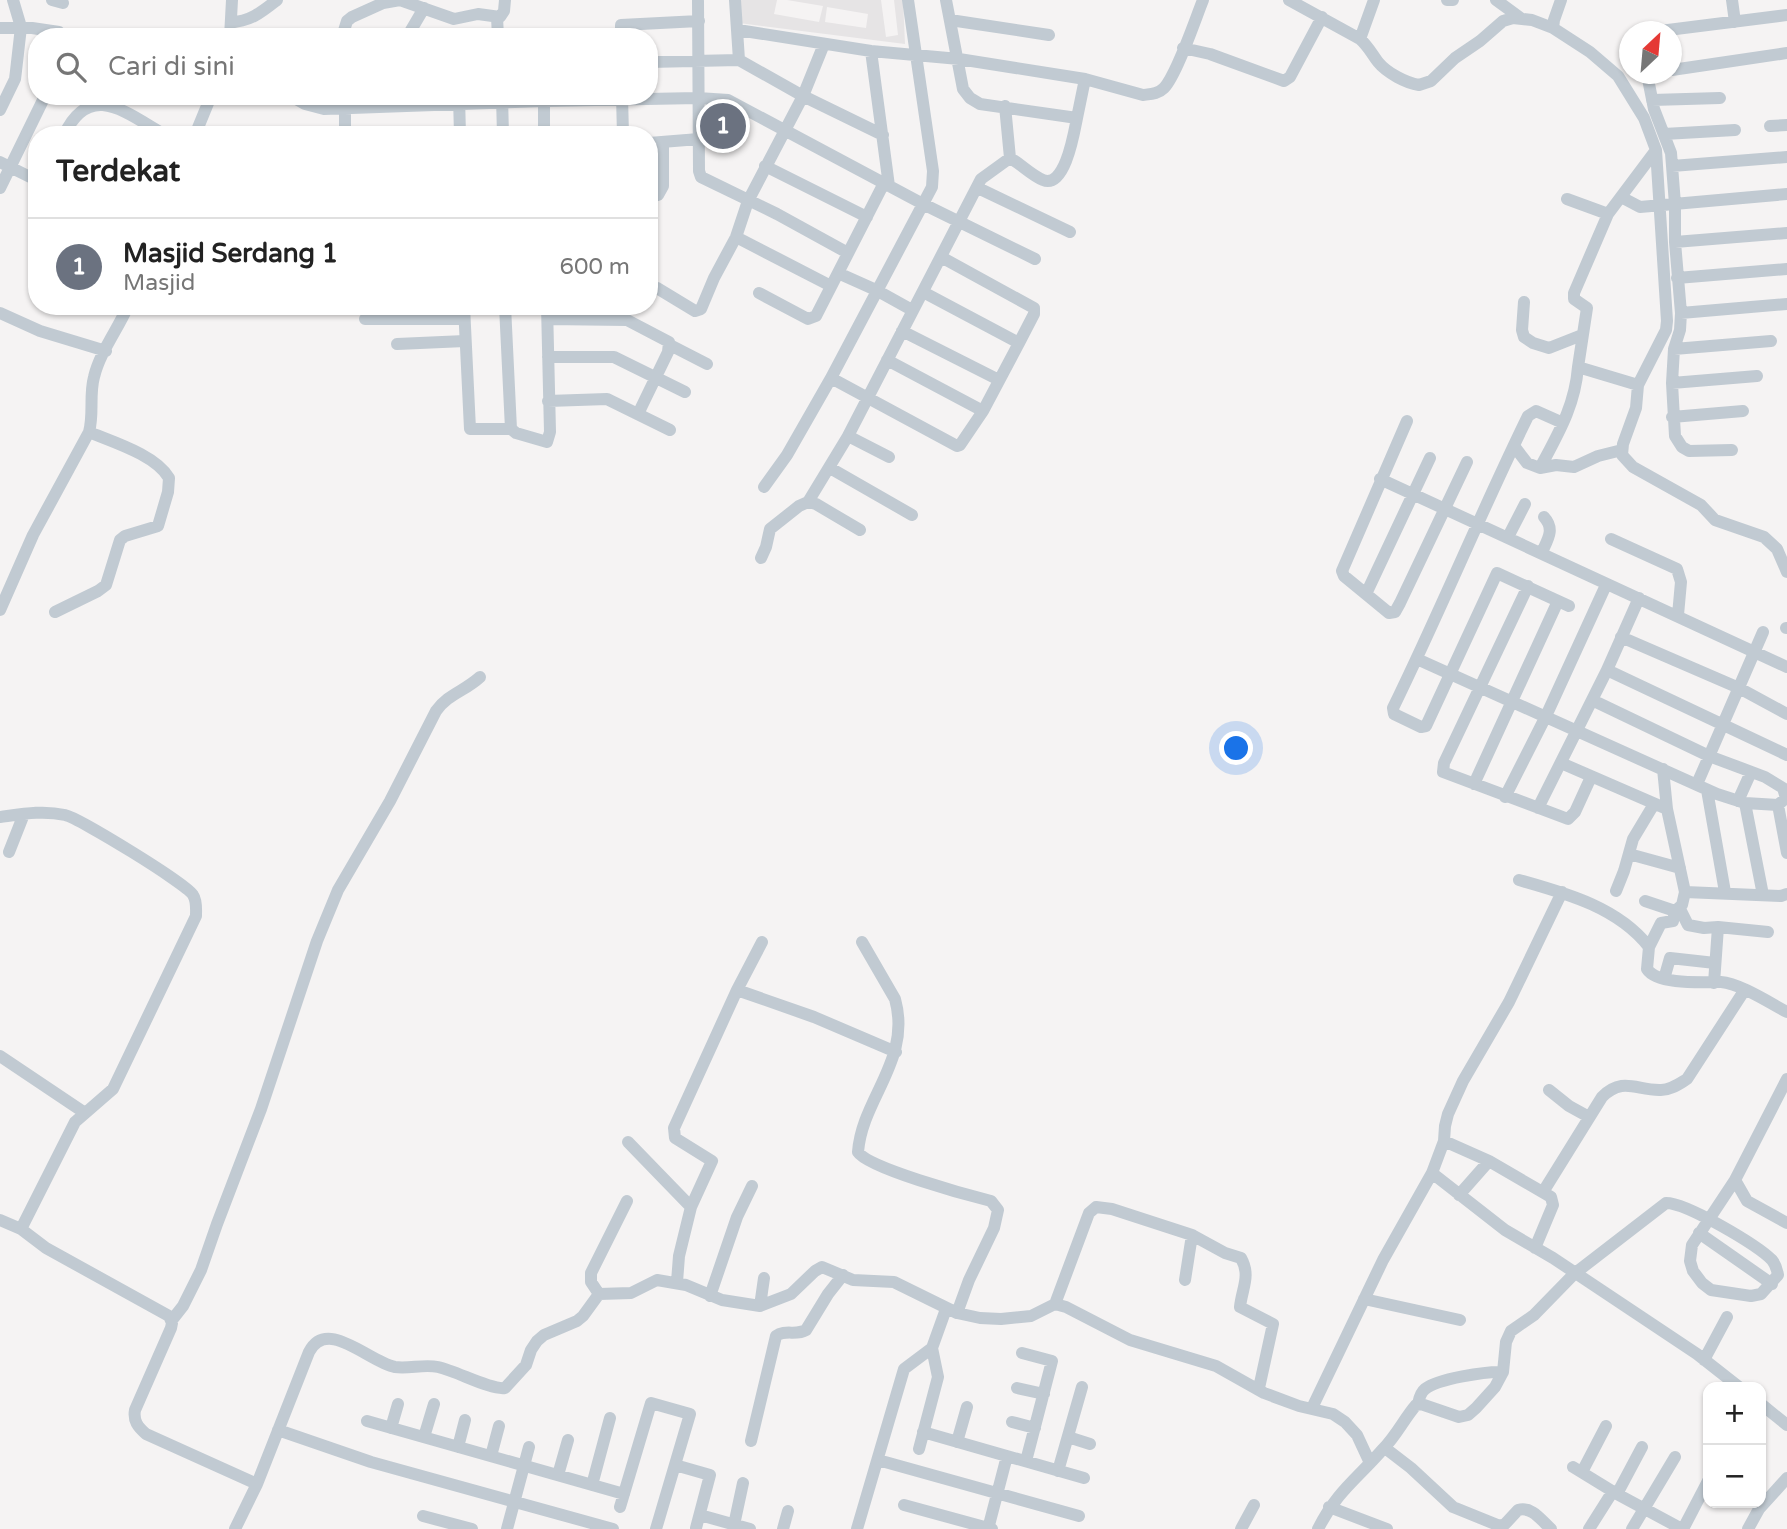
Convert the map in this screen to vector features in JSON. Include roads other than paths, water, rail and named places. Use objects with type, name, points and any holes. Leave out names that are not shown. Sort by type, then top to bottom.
[{"type":"street","points":[[0,110],[15,79],[21,27],[13,0]]},
{"type":"street","points":[[231,28],[232,0]]},
{"type":"street","points":[[231,22],[243,22],[277,0]]},
{"type":"street","points":[[345,28],[352,17],[383,3],[400,0],[429,6],[454,19],[478,14],[497,17],[504,11],[505,0]]},
{"type":"street","points":[[735,0],[739,60]]},
{"type":"street","points":[[764,487],[787,455],[831,378],[930,194],[933,176],[908,0]]},
{"type":"street","points":[[946,0],[963,89],[970,98],[980,104],[1077,118]]},
{"type":"street","points":[[738,30],[871,51],[959,59],[1085,79],[1143,95],[1157,93],[1165,87],[1203,0]]},
{"type":"street","points":[[1289,0],[1360,39],[1370,48],[1379,64],[1393,74],[1419,85],[1432,81],[1455,58],[1480,41],[1503,20],[1522,19],[1540,21],[1553,28],[1590,52],[1618,76],[1636,101],[1656,150],[1667,315],[1666,330],[1638,385],[1636,408],[1622,450],[1625,461],[1696,501],[1715,520],[1764,537],[1777,549],[1787,572]]},
{"type":"street","points":[[1360,39],[1374,0]]},
{"type":"street","points":[[1447,0],[1453,0]]},
{"type":"street","points":[[1496,0],[1522,19]]},
{"type":"street","points":[[1553,28],[1561,0]]},
{"type":"street","points":[[1732,0],[1735,22]]},
{"type":"street","points":[[698,1],[701,177],[848,253]]},
{"type":"street","points":[[413,28],[429,6]]},
{"type":"street","points":[[1682,28],[1787,15]]},
{"type":"street","points":[[497,17],[498,28]]},
{"type":"street","points":[[1183,48],[1210,54],[1284,81],[1290,77],[1322,17]]},
{"type":"street","points":[[950,20],[1049,35]]},
{"type":"street","points":[[621,28],[621,25],[699,21]]},
{"type":"street","points":[[0,28],[28,28]]},
{"type":"street","points":[[658,289],[695,311],[700,311],[713,278],[736,237],[748,201],[803,96],[824,44]]},
{"type":"street","points":[[759,293],[801,316],[812,318],[820,310],[867,217],[887,185],[871,51]]},
{"type":"street","points":[[1682,68],[1787,53]]},
{"type":"street","points":[[658,62],[739,60],[803,96],[883,135]]},
{"type":"street","points":[[1005,106],[1010,158],[1042,180],[1053,181],[1061,172],[1073,138],[1085,79]]},
{"type":"street","points":[[1649,84],[1671,153],[1675,204],[1681,313],[1680,330],[1674,349],[1672,383],[1675,436],[1682,447],[1689,451],[1732,450]]},
{"type":"street","points":[[658,98],[698,97],[728,100],[923,204],[1035,259]]},
{"type":"street","points":[[1652,100],[1720,98]]},
{"type":"street","points":[[0,188],[5,165],[40,105]]},
{"type":"street","points":[[68,126],[79,111],[95,105]]},
{"type":"street","points":[[110,105],[148,126]]},
{"type":"street","points":[[199,126],[207,105]]},
{"type":"street","points":[[330,105],[345,108],[388,105]]},
{"type":"street","points":[[459,105],[460,126]]},
{"type":"street","points":[[502,105],[503,126]]},
{"type":"street","points":[[544,105],[544,126]]},
{"type":"street","points":[[622,105],[622,126]]},
{"type":"street","points":[[345,108],[345,126]]},
{"type":"street","points":[[1770,126],[1787,125]]},
{"type":"street","points":[[1664,134],[1735,130]]},
{"type":"street","points":[[658,143],[699,139]]},
{"type":"street","points":[[658,195],[663,186],[663,143]]},
{"type":"street","points":[[1540,468],[1576,390],[1587,308],[1573,296],[1608,214],[1656,150]]},
{"type":"street","points":[[1672,166],[1787,157]]},
{"type":"street","points":[[761,558],[770,528],[808,502],[830,468],[984,176],[1010,158]]},
{"type":"street","points":[[5,165],[28,174]]},
{"type":"street","points":[[765,166],[867,217]]},
{"type":"street","points":[[978,188],[1070,232]]},
{"type":"street","points":[[1620,197],[1640,207],[1787,194]]},
{"type":"street","points":[[1567,199],[1608,214]]},
{"type":"street","points":[[1675,242],[1787,233]]},
{"type":"street","points":[[736,237],[831,286]]},
{"type":"street","points":[[831,378],[957,446],[962,443],[983,411],[1034,314],[1034,308],[941,257]]},
{"type":"street","points":[[1677,278],[1787,269]]},
{"type":"street","points":[[838,273],[912,310]]},
{"type":"street","points":[[923,292],[1018,343]]},
{"type":"street","points":[[1524,302],[1522,330],[1524,337],[1533,343],[1549,348],[1582,335]]},
{"type":"street","points":[[1681,313],[1787,304]]},
{"type":"street","points":[[0,313],[40,331],[106,351]]},
{"type":"street","points":[[0,610],[33,535],[89,432],[92,424],[93,379],[124,315]]},
{"type":"street","points":[[365,319],[431,315]]},
{"type":"street","points":[[464,315],[470,429],[511,429],[541,442],[549,440],[548,315]]},
{"type":"street","points":[[505,315],[511,429]]},
{"type":"street","points":[[571,315],[627,320],[707,364]]},
{"type":"street","points":[[902,331],[999,380]]},
{"type":"street","points":[[397,344],[465,341]]},
{"type":"street","points":[[1674,349],[1771,341]]},
{"type":"street","points":[[638,414],[670,345]]},
{"type":"street","points":[[548,357],[614,357],[685,392]]},
{"type":"street","points":[[887,360],[983,411]]},
{"type":"street","points":[[1578,367],[1638,385]]},
{"type":"street","points":[[1672,383],[1756,376]]},
{"type":"street","points":[[548,401],[607,399],[670,430]]},
{"type":"street","points":[[1474,784],[1511,701],[1564,603],[1493,570],[1426,726],[1421,727],[1393,711],[1528,416],[1536,411],[1563,423]]},
{"type":"street","points":[[1672,417],[1743,411]]},
{"type":"street","points":[[1407,421],[1342,571],[1344,576],[1387,611],[1395,612],[1467,462]]},
{"type":"street","points":[[55,612],[106,585],[120,540],[158,526],[169,492],[169,478],[159,466],[131,450],[89,432]]},
{"type":"street","points":[[848,436],[889,457]]},
{"type":"street","points":[[1514,446],[1527,463],[1540,468],[1556,465],[1574,467],[1598,456],[1622,450]]},
{"type":"street","points":[[1366,594],[1430,458]]},
{"type":"street","points":[[830,468],[912,515]]},
{"type":"street","points":[[1380,480],[1542,552],[1606,585],[1678,615],[1787,667]]},
{"type":"street","points":[[808,502],[860,530]]},
{"type":"street","points":[[1508,537],[1525,504]]},
{"type":"street","points":[[1542,552],[1551,530],[1551,525],[1544,517]]},
{"type":"street","points":[[1611,539],[1676,569],[1681,582],[1678,615]]},
{"type":"street","points":[[1505,797],[1546,716],[1606,585]]},
{"type":"street","points":[[1528,586],[1443,765],[1443,772],[1568,819],[1575,811],[1591,777]]},
{"type":"street","points":[[1538,808],[1607,670],[1639,598]]},
{"type":"street","points":[[1726,892],[1702,787],[1709,755],[1763,632]]},
{"type":"street","points":[[1621,637],[1740,688],[1787,714]]},
{"type":"street","points":[[1417,659],[1702,787],[1742,802],[1778,805],[1786,799],[1783,788],[1592,701]]},
{"type":"street","points":[[1607,670],[1787,755]]},
{"type":"street","points":[[257,1484],[146,1434],[136,1423],[135,1410],[171,1328],[172,1320],[183,1306],[201,1270],[261,1110],[317,941],[338,890],[390,801],[444,699],[470,687],[480,677]]},
{"type":"street","points":[[1560,763],[1667,809]]},
{"type":"street","points":[[1663,769],[1667,809],[1685,892],[1673,921],[1661,923],[1649,947],[1647,969],[1652,976],[1664,979],[1731,985],[1787,1012]]},
{"type":"street","points":[[1751,772],[1742,802],[1763,895]]},
{"type":"street","points":[[1616,891],[1625,871],[1633,839],[1654,804]]},
{"type":"street","points":[[1778,805],[1787,853]]},
{"type":"street","points":[[0,817],[52,813],[84,822],[179,881],[194,896],[197,906],[196,916],[113,1089],[75,1122],[21,1229]]},
{"type":"street","points":[[9,852],[24,814]]},
{"type":"street","points":[[1629,854],[1680,868]]},
{"type":"street","points":[[1519,880],[1562,892],[1598,907],[1627,925],[1649,947]]},
{"type":"street","points":[[1312,1408],[1364,1299],[1432,1173],[1444,1141],[1444,1126],[1464,1081],[1509,1002],[1562,892]]},
{"type":"street","points":[[1685,892],[1787,894]]},
{"type":"street","points":[[1645,901],[1678,910],[1688,925],[1768,932]]},
{"type":"street","points":[[1714,984],[1718,927]]},
{"type":"street","points":[[677,1282],[679,1256],[691,1207],[712,1161],[675,1139],[674,1128],[762,942]]},
{"type":"street","points":[[857,1529],[904,1369],[932,1348],[994,1228],[998,1210],[990,1201],[898,1172],[860,1156],[858,1152],[862,1131],[896,1052],[897,1007],[862,942]]},
{"type":"street","points":[[1664,979],[1670,958],[1715,963]]},
{"type":"street","points":[[737,990],[814,1017],[896,1052]]},
{"type":"street","points":[[1544,1192],[1602,1097],[1614,1086],[1661,1090],[1676,1087],[1687,1079],[1744,991]]},
{"type":"street","points":[[0,1056],[85,1113]]},
{"type":"street","points":[[1418,1404],[1459,1417],[1468,1415],[1495,1387],[1503,1372],[1506,1342],[1511,1331],[1534,1315],[1574,1274],[1666,1203],[1679,1205],[1711,1220],[1772,1261],[1778,1275],[1761,1294],[1751,1296],[1706,1287],[1697,1277],[1690,1261],[1692,1245],[1711,1220],[1735,1180],[1787,1079]]},
{"type":"street","points":[[1549,1090],[1589,1117]]},
{"type":"street","points":[[1444,1141],[1489,1161],[1551,1197],[1553,1202],[1535,1248]]},
{"type":"street","points":[[628,1142],[691,1207]]},
{"type":"street","points":[[1459,1195],[1489,1161]]},
{"type":"street","points":[[1432,1173],[1505,1230],[1704,1360],[1733,1382]]},
{"type":"street","points":[[1735,1180],[1747,1201],[1787,1223]]},
{"type":"street","points":[[710,1296],[737,1217],[752,1186]]},
{"type":"street","points":[[599,1294],[591,1282],[590,1273],[627,1201]]},
{"type":"street","points":[[599,1294],[631,1293],[657,1280],[677,1282],[710,1296],[760,1306],[791,1294],[818,1268],[853,1280],[894,1282],[952,1311],[980,1318],[1021,1317],[1037,1314],[1055,1304],[1092,1209],[1105,1207],[1192,1235],[1225,1253],[1241,1258],[1247,1270],[1247,1277],[1240,1307],[1273,1324],[1274,1328],[1259,1388]]},
{"type":"street","points":[[0,1220],[21,1229],[22,1233],[46,1248],[144,1301],[172,1320]]},
{"type":"street","points":[[1699,1233],[1772,1284]]},
{"type":"street","points":[[1185,1280],[1192,1235]]},
{"type":"street","points":[[751,1441],[776,1336],[806,1330],[842,1275]]},
{"type":"street","points":[[760,1306],[764,1278]]},
{"type":"street","points":[[235,1529],[257,1484],[312,1345],[322,1339],[336,1339],[396,1367],[436,1367],[468,1376],[492,1388],[505,1388],[526,1365],[537,1341],[544,1335],[577,1321],[599,1294]]},
{"type":"street","points":[[1364,1299],[1460,1320]]},
{"type":"street","points":[[1055,1304],[1130,1339],[1216,1366],[1280,1399],[1332,1414],[1345,1422],[1357,1435],[1370,1463]]},
{"type":"street","points":[[1704,1360],[1727,1317]]},
{"type":"street","points":[[919,1449],[938,1377],[932,1348]]},
{"type":"street","points":[[1022,1353],[1052,1361],[1026,1461]]},
{"type":"street","points":[[911,1364],[937,1372]]},
{"type":"street","points":[[1318,1529],[1329,1507],[1351,1480],[1385,1448],[1418,1404],[1423,1390],[1432,1385],[1483,1372],[1503,1372]]},
{"type":"street","points":[[1058,1471],[1082,1387]]},
{"type":"street","points":[[1017,1388],[1044,1394]]},
{"type":"street","points":[[621,1507],[651,1403],[690,1415],[656,1529]]},
{"type":"street","points":[[391,1428],[398,1404]]},
{"type":"street","points":[[424,1437],[434,1404]]},
{"type":"street","points":[[957,1442],[968,1407]]},
{"type":"street","points":[[1766,1408],[1787,1425]]},
{"type":"street","points":[[592,1485],[610,1418]]},
{"type":"street","points":[[458,1447],[465,1420]]},
{"type":"street","points":[[367,1421],[624,1494]]},
{"type":"street","points":[[1012,1422],[1035,1428]]},
{"type":"street","points":[[491,1456],[499,1426]]},
{"type":"street","points":[[1606,1426],[1578,1469],[1683,1529],[1703,1491]]},
{"type":"street","points":[[278,1430],[371,1462],[613,1529]]},
{"type":"street","points":[[923,1432],[1084,1478]]},
{"type":"street","points":[[1068,1437],[1090,1444]]},
{"type":"street","points":[[558,1475],[568,1440]]},
{"type":"street","points":[[507,1529],[528,1447]]},
{"type":"street","points":[[1589,1529],[1642,1447]]},
{"type":"street","points":[[1385,1448],[1453,1507],[1481,1524],[1506,1524],[1521,1508],[1535,1513],[1551,1529]]},
{"type":"street","points":[[904,1505],[989,1529],[1007,1456]]},
{"type":"street","points":[[1632,1529],[1675,1457]]},
{"type":"street","points":[[878,1460],[1079,1516]]},
{"type":"street","points":[[675,1465],[710,1475],[698,1522],[750,1529]]},
{"type":"street","points":[[1748,1529],[1759,1509],[1787,1478]]},
{"type":"street","points":[[734,1525],[743,1483]]},
{"type":"street","points":[[1241,1529],[1254,1505]]},
{"type":"street","points":[[1329,1507],[1387,1529]]},
{"type":"street","points":[[783,1529],[788,1511]]},
{"type":"street","points":[[423,1516],[472,1529]]},
{"type":"place","name":"Masjid Serdang 1","points":[[723,126]]}]
